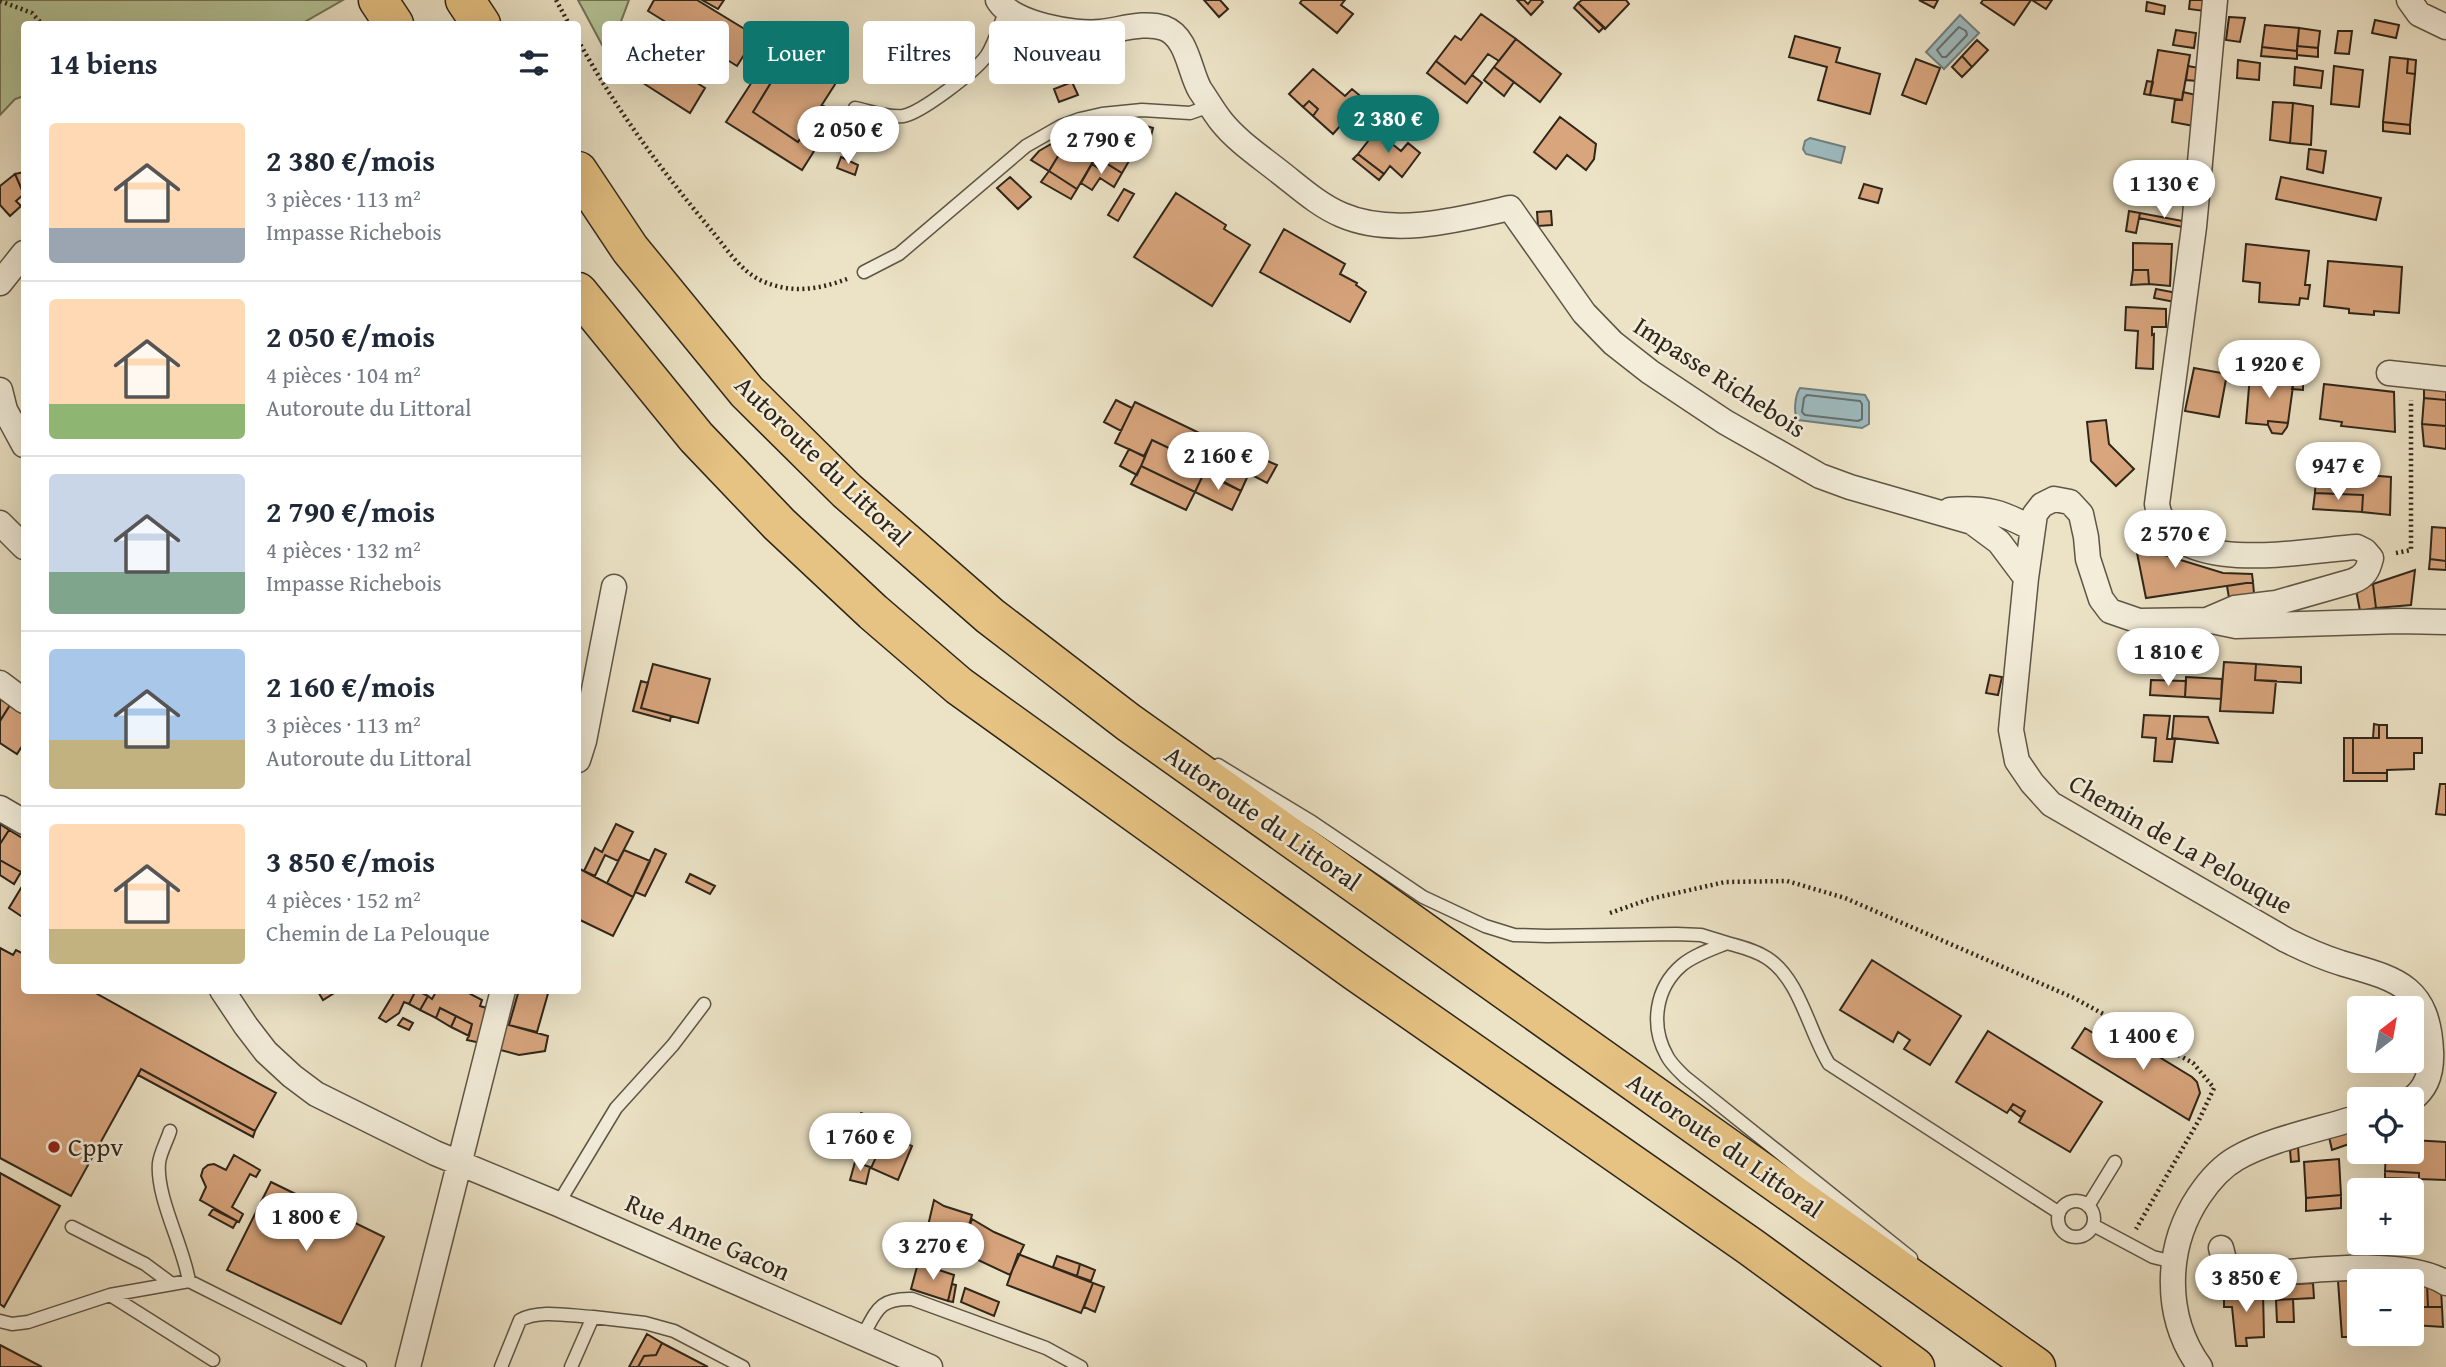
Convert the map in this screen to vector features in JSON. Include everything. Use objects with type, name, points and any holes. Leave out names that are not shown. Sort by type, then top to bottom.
[{"type":"highway","points":[[378,0],[392,21]]},
{"type":"highway","points":[[465,0],[479,21]]},
{"type":"highway","name":"Autoroute du Littoral","points":[[581,176],[629,249],[747,392],[847,491],[990,616],[1128,722],[2036,1367]]},
{"type":"highway","points":[[581,296],[696,437],[779,524],[873,612],[959,686],[1235,885],[1751,1247],[1915,1367]]},
{"type":"street","points":[[2207,620],[2235,608],[2276,603],[2353,581],[2362,577],[2371,558],[2357,547],[2270,557],[2214,551],[2181,542],[2164,526],[2159,517],[2157,504],[2194,227],[2215,0]]},
{"type":"street","points":[[2409,0],[2419,14],[2446,27]]},
{"type":"street","name":"Impasse Richebois","points":[[1002,5],[1025,19],[1060,30],[1096,33],[1144,25],[1164,28],[1178,38],[1196,82],[1222,122],[1240,140],[1317,202],[1343,215],[1371,223],[1409,224],[1445,221],[1510,208],[1584,313],[1613,343],[1650,372],[1726,422],[1819,477],[1972,522],[1999,541],[2026,578]]},
{"type":"street","points":[[0,283],[21,257]]},
{"type":"street","points":[[2400,374],[2446,379]]},
{"type":"street","points":[[0,390],[5,410],[21,439]]},
{"type":"street","name":"Chemin de La Pelouque","points":[[2207,620],[2138,621],[2110,611],[2101,599],[2088,559],[2087,537],[2081,514],[2070,502],[2054,499],[2042,505],[2035,514],[2026,578],[2011,730],[2017,761],[2051,804],[2286,940],[2322,957],[2384,975],[2401,984],[2414,995],[2438,1039],[2423,1087]]},
{"type":"street","name":"Impasse Richebois","points":[[1936,511],[1978,508],[2008,515],[2033,529]]},
{"type":"street","points":[[0,523],[21,544]]},
{"type":"street","points":[[581,741],[614,587]]},
{"type":"street","points":[[2207,620],[2236,626],[2446,622]]},
{"type":"street","points":[[0,683],[21,699]]},
{"type":"street","points":[[0,808],[21,820]]},
{"type":"street","name":"Rue Anne Gacon","points":[[225,994],[266,1052],[316,1094],[460,1164],[558,1204],[930,1367]]},
{"type":"street","points":[[408,1367],[502,994]]},
{"type":"street","points":[[2200,1367],[2186,1345],[2180,1328],[2173,1283],[2177,1242],[2193,1204],[2218,1171],[2235,1158],[2347,1122]]},
{"type":"street","points":[[2221,1248],[2226,1267],[2239,1273],[2252,1275],[2357,1268],[2404,1269],[2425,1273],[2446,1283]]},
{"type":"lane","points":[[855,108],[893,116],[906,116],[919,111],[972,71],[986,56],[1002,5]]},
{"type":"lane","points":[[864,272],[900,254],[1027,146],[1060,126],[1102,114],[1142,110],[1190,113],[1210,106]]},
{"type":"lane","points":[[1128,722],[1230,771],[1312,822],[1423,897],[1485,926],[1514,934],[1546,936],[1701,935],[1753,950],[1781,969],[1805,1011],[1818,1046],[1829,1064],[2058,1212]]},
{"type":"lane","points":[[1727,943],[1699,954],[1682,965],[1667,983],[1658,1003],[1656,1020],[1659,1038],[1668,1058],[1685,1077],[1899,1246],[1919,1265]]},
{"type":"lane","points":[[558,1204],[616,1108],[673,1045],[704,1004]]},
{"type":"lane","points":[[170,1131],[159,1162],[163,1198],[186,1262],[189,1281]]},
{"type":"lane","points":[[2088,1206],[2115,1163]]},
{"type":"lane","points":[[2071,1201],[2083,1202],[2088,1206],[2094,1216],[2088,1233],[2083,1237],[2071,1237],[2060,1230],[2058,1212],[2062,1207],[2071,1201]]},
{"type":"lane","points":[[2093,1225],[2153,1257],[2174,1262]]},
{"type":"lane","points":[[72,1227],[145,1264],[172,1284]]},
{"type":"lane","points":[[1930,1275],[1990,1333]]},
{"type":"lane","points":[[0,1321],[12,1324],[28,1322],[110,1295],[189,1281],[360,1367]]},
{"type":"lane","points":[[110,1295],[213,1360]]},
{"type":"lane","points":[[862,1337],[878,1308],[894,1299],[912,1299],[1046,1348],[1081,1367]]},
{"type":"lane","points":[[501,1367],[520,1320],[539,1314],[645,1323],[674,1331],[743,1367]]},
{"type":"lane","points":[[571,1367],[593,1317]]},
{"type":"path","points":[[556,0],[567,21]]},
{"type":"path","points":[[0,1],[32,13],[39,21]]},
{"type":"path","points":[[581,46],[663,172],[741,265],[757,278],[773,285],[798,290],[825,287],[864,272]]},
{"type":"path","points":[[2400,374],[2411,550]]},
{"type":"path","points":[[1609,913],[1650,899],[1725,882],[1787,881],[1845,898],[2074,998],[2193,1063],[2214,1088],[2199,1120],[2128,1244]]},
{"type":"green space","points":[[0,0],[343,0],[306,21],[21,21],[21,97],[15,99],[0,115]]},
{"type":"green space","points":[[578,0],[629,0],[621,21],[602,21],[602,45]]},
{"type":"water","points":[[1960,15],[1979,33],[1944,69],[1926,52]]},
{"type":"water","points":[[1810,138],[1845,147],[1841,163],[1806,154],[1803,149],[1805,141]]},
{"type":"water","points":[[1800,388],[1865,395],[1869,402],[1869,424],[1862,428],[1798,420],[1795,404]]},
{"type":"building","points":[[654,0],[697,0],[743,28],[743,57],[737,66],[729,61],[729,21],[664,21],[648,11]]},
{"type":"building","points":[[702,0],[724,0],[718,9]]},
{"type":"building","points":[[1204,0],[1220,0],[1228,9],[1219,17]]},
{"type":"building","points":[[1302,0],[1345,0],[1341,5],[1353,14],[1337,33],[1300,3]]},
{"type":"building","points":[[1517,0],[1524,0],[1528,4],[1531,0],[1543,2],[1531,15]]},
{"type":"building","points":[[1582,0],[1626,0],[1629,4],[1605,29],[1578,3]]},
{"type":"building","points":[[1919,0],[1938,0],[1934,8]]},
{"type":"building","points":[[1983,0],[2031,0],[2014,25],[1981,3]]},
{"type":"building","points":[[2032,0],[2052,0],[2046,9]]},
{"type":"building","points":[[2190,0],[2206,0],[2204,11],[2189,9]]},
{"type":"building","points":[[2147,2],[2165,6],[2164,14],[2146,11]]},
{"type":"building","points":[[1578,3],[1604,27],[1599,32],[1574,8]]},
{"type":"building","points":[[1481,14],[1516,39],[1499,61],[1488,54],[1465,84],[1436,61],[1455,36],[1461,40]]},
{"type":"building","points":[[2229,17],[2245,18],[2240,42],[2226,40]]},
{"type":"building","points":[[2375,20],[2399,25],[2396,38],[2372,33]]},
{"type":"building","points":[[2265,25],[2299,28],[2297,51],[2262,47]]},
{"type":"building","points":[[2299,28],[2320,31],[2318,48],[2297,46]]},
{"type":"building","points":[[2176,30],[2196,33],[2194,48],[2173,45]]},
{"type":"building","points":[[2338,31],[2352,31],[2349,54],[2335,53]]},
{"type":"building","points":[[1795,36],[1840,48],[1836,62],[1880,74],[1870,114],[1818,100],[1827,67],[1789,57]]},
{"type":"building","points":[[1516,39],[1561,74],[1540,102],[1494,67]]},
{"type":"building","points":[[1977,40],[1988,50],[1972,67],[1962,56]]},
{"type":"building","points":[[2297,46],[2318,48],[2318,57],[2297,55]]},
{"type":"building","points":[[2262,47],[2297,51],[2297,59],[2261,56]]},
{"type":"building","points":[[2158,50],[2190,55],[2182,100],[2150,95]]},
{"type":"building","points":[[1962,56],[1972,67],[1962,77],[1952,67]]},
{"type":"building","points":[[2390,57],[2408,59],[2407,73],[2415,74],[2410,125],[2383,122]]},
{"type":"building","points":[[1916,59],[1940,68],[1926,104],[1902,95]]},
{"type":"building","points":[[2408,59],[2416,60],[2415,74],[2407,73]]},
{"type":"building","points":[[2238,60],[2260,63],[2259,80],[2237,78]]},
{"type":"building","points":[[1436,61],[1465,84],[1472,75],[1482,83],[1467,103],[1427,73]]},
{"type":"building","points":[[2188,66],[2199,68],[2197,81],[2186,80]]},
{"type":"building","points":[[2334,66],[2363,70],[2359,107],[2331,104]]},
{"type":"building","points":[[1494,67],[1514,82],[1504,96],[1484,80]]},
{"type":"building","points":[[2295,67],[2323,71],[2321,88],[2294,85]]},
{"type":"building","points":[[1313,69],[1345,96],[1352,89],[1364,99],[1333,134],[1313,116],[1318,109],[1309,101],[1303,107],[1289,94]]},
{"type":"building","points":[[2147,81],[2153,82],[2150,95],[2144,94]]},
{"type":"building","points":[[645,84],[699,84],[705,88],[690,113]]},
{"type":"building","points":[[751,84],[770,84],[753,112],[798,142],[822,105],[837,115],[802,170],[726,122]]},
{"type":"building","points":[[770,84],[835,84],[798,142],[753,112]]},
{"type":"building","points":[[1073,84],[1078,95],[1059,102],[1054,89]]},
{"type":"building","points":[[2183,92],[2196,95],[2194,126],[2172,122],[2175,99],[2182,100]]},
{"type":"building","points":[[1309,101],[1318,109],[1313,116],[1303,107]]},
{"type":"building","points":[[2273,102],[2293,103],[2290,143],[2270,140]]},
{"type":"building","points":[[2293,103],[2313,106],[2311,145],[2290,143]]},
{"type":"building","points":[[1560,117],[1596,144],[1594,159],[1586,170],[1567,155],[1556,169],[1534,152]]},
{"type":"building","points":[[2383,122],[2410,125],[2410,134],[2383,131]]},
{"type":"building","points":[[1139,124],[1153,128],[1151,136],[1137,133]]},
{"type":"building","points":[[1376,131],[1401,151],[1408,143],[1420,153],[1402,177],[1390,166],[1384,174],[1358,154]]},
{"type":"building","points":[[1076,133],[1102,146],[1077,189],[1049,171],[1066,143],[1069,145]]},
{"type":"building","points":[[1058,140],[1066,143],[1049,171],[1031,160],[1039,151]]},
{"type":"building","points":[[1102,146],[1111,152],[1101,170],[1092,164]]},
{"type":"building","points":[[2309,149],[2326,151],[2323,173],[2307,169]]},
{"type":"building","points":[[1111,152],[1129,161],[1122,173],[1106,163]]},
{"type":"building","points":[[1358,154],[1384,174],[1379,180],[1353,159]]},
{"type":"building","points":[[841,157],[858,165],[855,175],[837,168]]},
{"type":"building","points":[[1106,163],[1122,173],[1114,187],[1100,178],[1092,190],[1081,183],[1092,164],[1101,170]]},
{"type":"building","points":[[1049,171],[1077,189],[1071,199],[1041,182]]},
{"type":"building","points":[[21,173],[21,188],[15,174]]},
{"type":"building","points":[[15,174],[21,187],[21,197],[16,201],[21,206],[10,216],[0,205],[0,186]]},
{"type":"building","points":[[1010,177],[1031,197],[1018,209],[997,188]]},
{"type":"building","points":[[2281,177],[2381,198],[2376,220],[2276,199]]},
{"type":"building","points":[[1864,184],[1882,189],[1878,203],[1859,198]]},
{"type":"building","points":[[1124,189],[1134,194],[1118,221],[1108,215]]},
{"type":"building","points":[[1176,193],[1226,225],[1224,229],[1250,245],[1212,306],[1134,257]]},
{"type":"building","points":[[1551,211],[1552,225],[1538,226],[1537,212]]},
{"type":"building","points":[[2129,211],[2140,213],[2136,233],[2126,231]]},
{"type":"building","points":[[2140,213],[2188,222],[2187,228],[2139,218]]},
{"type":"building","points":[[1284,229],[1345,264],[1340,274],[1357,283],[1356,285],[1366,292],[1350,322],[1260,272]]},
{"type":"building","points":[[2133,243],[2172,244],[2170,286],[2149,284],[2148,270],[2133,270]]},
{"type":"building","points":[[2246,244],[2309,251],[2305,285],[2310,285],[2308,299],[2300,298],[2299,305],[2259,302],[2260,283],[2243,281]]},
{"type":"building","points":[[2328,261],[2402,267],[2399,313],[2349,313],[2349,309],[2324,306]]},
{"type":"building","points":[[2133,270],[2148,270],[2149,284],[2131,285]]},
{"type":"building","points":[[2156,289],[2177,293],[2175,302],[2154,298]]},
{"type":"building","points":[[2126,307],[2166,309],[2166,327],[2152,327],[2153,369],[2136,368],[2138,331],[2125,330]]},
{"type":"building","points":[[2194,368],[2227,374],[2219,417],[2185,411]]},
{"type":"building","points":[[2250,375],[2294,379],[2288,423],[2246,423]]},
{"type":"building","points":[[2294,379],[2303,380],[2303,390],[2292,389]]},
{"type":"building","points":[[2324,384],[2394,392],[2395,432],[2341,426],[2342,422],[2320,419]]},
{"type":"building","points":[[2424,386],[2446,387],[2446,400],[2424,398]]},
{"type":"building","points":[[2424,398],[2446,400],[2446,426],[2422,424]]},
{"type":"building","points":[[1116,400],[1132,408],[1121,431],[1104,422]]},
{"type":"building","points":[[1135,402],[1218,442],[1207,466],[1152,440],[1144,456],[1115,443]]},
{"type":"building","points":[[2106,420],[2109,444],[2134,469],[2116,486],[2091,461],[2087,422]]},
{"type":"building","points":[[2268,421],[2288,423],[2282,434],[2272,433]]},
{"type":"building","points":[[2422,424],[2446,426],[2446,449],[2424,446]]},
{"type":"building","points":[[1221,436],[1240,444],[1222,481],[1204,473]]},
{"type":"building","points":[[1152,440],[1207,466],[1195,492],[1141,466]]},
{"type":"building","points":[[1240,444],[1258,453],[1241,491],[1222,481]]},
{"type":"building","points":[[1129,449],[1145,457],[1137,475],[1120,466]]},
{"type":"building","points":[[1260,458],[1277,465],[1267,483],[1252,475]]},
{"type":"building","points":[[1141,466],[1195,492],[1186,510],[1131,484]]},
{"type":"building","points":[[2316,471],[2391,477],[2390,515],[2362,512],[2363,495],[2315,493]]},
{"type":"building","points":[[1204,473],[1241,491],[1232,510],[1195,492]]},
{"type":"building","points":[[2315,493],[2363,495],[2362,512],[2313,509]]},
{"type":"building","points":[[2131,523],[2149,525],[2161,554],[2223,573],[2252,574],[2253,582],[2146,598]]},
{"type":"building","points":[[2432,527],[2446,528],[2446,561],[2430,559]]},
{"type":"building","points":[[2430,559],[2446,561],[2446,570],[2429,569]]},
{"type":"building","points":[[2415,570],[2411,605],[2376,608],[2373,584]]},
{"type":"building","points":[[2253,582],[2254,594],[2229,598],[2227,586]]},
{"type":"building","points":[[2373,584],[2376,608],[2360,611],[2356,590]]},
{"type":"building","points":[[2224,662],[2256,664],[2255,680],[2276,681],[2273,713],[2220,711]]},
{"type":"building","points":[[653,664],[710,679],[698,723],[641,708]]},
{"type":"building","points":[[2256,664],[2301,667],[2301,683],[2255,680]]},
{"type":"building","points":[[1990,675],[2002,677],[1998,695],[1986,693]]},
{"type":"building","points":[[2186,677],[2222,679],[2221,699],[2185,697]]},
{"type":"building","points":[[2151,680],[2186,681],[2185,697],[2150,695]]},
{"type":"building","points":[[641,681],[648,683],[641,708],[671,716],[670,721],[633,711]]},
{"type":"building","points":[[0,699],[10,705],[0,721]]},
{"type":"building","points":[[10,705],[21,713],[21,748],[17,754],[0,743],[0,721]]},
{"type":"building","points":[[2144,715],[2170,716],[2167,739],[2175,739],[2172,762],[2154,761],[2156,738],[2142,737]]},
{"type":"building","points":[[2174,716],[2208,717],[2218,743],[2172,738]]},
{"type":"building","points":[[2374,724],[2379,725],[2379,738],[2373,738]]},
{"type":"building","points":[[2379,725],[2387,725],[2387,738],[2422,738],[2422,753],[2414,753],[2414,769],[2387,770],[2387,773],[2353,773],[2353,738],[2379,738]]},
{"type":"building","points":[[2344,738],[2353,738],[2353,773],[2387,773],[2387,781],[2344,781]]},
{"type":"building","points":[[2440,784],[2446,784],[2446,815],[2436,814]]},
{"type":"building","points":[[0,824],[9,830],[0,844]]},
{"type":"building","points":[[616,824],[633,832],[618,861],[605,855],[595,876],[584,871],[595,848],[602,852]]},
{"type":"building","points":[[9,830],[21,837],[21,872],[0,860],[0,844]]},
{"type":"building","points":[[655,849],[666,854],[645,896],[635,892]]},
{"type":"building","points":[[624,850],[650,861],[633,897],[607,883]]},
{"type":"building","points":[[0,860],[21,872],[14,884],[0,875]]},
{"type":"building","points":[[581,870],[633,897],[613,936],[581,920]]},
{"type":"building","points":[[690,874],[715,886],[710,894],[686,882]]},
{"type":"building","points":[[21,888],[21,916],[9,908]]},
{"type":"building","points":[[0,948],[13,955],[16,950],[21,952],[21,994],[97,994],[276,1093],[255,1131],[141,1069],[71,1196],[0,1158]]},
{"type":"building","points":[[1872,960],[1961,1016],[1930,1065],[1904,1049],[1910,1040],[1898,1032],[1893,1042],[1840,1010]]},
{"type":"building","points":[[319,994],[333,994],[323,1000]]},
{"type":"building","points":[[394,994],[414,994],[409,1004],[404,1002],[399,1013],[386,1022],[379,1018]]},
{"type":"building","points":[[414,994],[428,996],[420,1010],[409,1004]]},
{"type":"building","points":[[435,994],[471,994],[482,1000],[480,1006],[490,1009],[481,1043],[467,1040],[472,1024],[440,1008],[436,1018],[420,1010],[428,996],[432,999]]},
{"type":"building","points":[[510,994],[518,994],[509,1025],[502,1023]]},
{"type":"building","points":[[518,994],[548,994],[537,1032],[509,1025]]},
{"type":"building","points":[[440,1008],[456,1016],[451,1027],[436,1018]]},
{"type":"building","points":[[456,1016],[472,1024],[469,1036],[451,1027]]},
{"type":"building","points":[[403,1018],[413,1023],[409,1030],[398,1025]]},
{"type":"building","points":[[502,1023],[548,1036],[545,1051],[519,1055],[493,1048]]},
{"type":"building","points":[[2085,1028],[2129,1055],[2136,1043],[2192,1077],[2197,1082],[2200,1093],[2189,1120],[2072,1048]]},
{"type":"building","points":[[1988,1031],[2102,1102],[2070,1152],[2019,1122],[2025,1111],[2013,1104],[2007,1113],[1956,1082]]},
{"type":"building","points":[[141,1069],[255,1131],[253,1137],[138,1075]]},
{"type":"building","points":[[2013,1104],[2025,1111],[2021,1117],[2010,1109]]},
{"type":"building","points":[[861,1113],[874,1118],[877,1123],[870,1140],[853,1133]]},
{"type":"building","points":[[2347,1131],[2347,1145],[2332,1150],[2329,1137]]},
{"type":"building","points":[[886,1135],[912,1146],[898,1180],[871,1168]]},
{"type":"building","points":[[2424,1141],[2446,1142],[2446,1180],[2419,1178],[2419,1173],[2385,1171],[2385,1164],[2424,1164]]},
{"type":"building","points":[[2296,1146],[2299,1161],[2291,1162],[2290,1150]]},
{"type":"building","points":[[234,1155],[260,1170],[256,1177],[250,1174],[232,1207],[243,1214],[239,1222],[200,1200],[206,1187],[201,1176],[203,1169],[214,1164],[226,1170]]},
{"type":"building","points":[[2339,1159],[2341,1195],[2306,1198],[2304,1162]]},
{"type":"building","points":[[855,1162],[870,1167],[866,1184],[850,1180]]},
{"type":"building","points":[[2385,1171],[2419,1173],[2419,1178],[2385,1178]]},
{"type":"building","points":[[0,1173],[60,1206],[4,1307],[0,1304]]},
{"type":"building","points":[[271,1182],[384,1237],[341,1324],[227,1270]]},
{"type":"building","points":[[2341,1195],[2341,1208],[2306,1211],[2306,1198]]},
{"type":"building","points":[[934,1200],[972,1215],[961,1252],[924,1243]]},
{"type":"building","points":[[213,1209],[237,1221],[233,1228],[209,1215]]},
{"type":"building","points":[[972,1219],[1024,1245],[1010,1275],[961,1252]]},
{"type":"building","points":[[1018,1254],[1093,1283],[1081,1313],[1007,1285]]},
{"type":"building","points":[[1057,1256],[1080,1264],[1077,1276],[1053,1267]]},
{"type":"building","points":[[918,1263],[954,1275],[948,1301],[911,1289]]},
{"type":"building","points":[[1080,1264],[1095,1270],[1091,1281],[1077,1276]]},
{"type":"building","points":[[2347,1280],[2347,1337],[2342,1337],[2338,1281]]},
{"type":"building","points":[[1093,1283],[1104,1287],[1095,1312],[1084,1307]]},
{"type":"building","points":[[2313,1283],[2314,1298],[2276,1300],[2275,1285]]},
{"type":"building","points":[[952,1284],[956,1285],[953,1302],[948,1301]]},
{"type":"building","points":[[2424,1284],[2427,1284],[2428,1307],[2424,1307]]},
{"type":"building","points":[[2427,1284],[2441,1290],[2442,1307],[2428,1307]]},
{"type":"building","points":[[2224,1287],[2233,1287],[2234,1291],[2263,1291],[2264,1337],[2246,1338],[2247,1346],[2236,1346],[2232,1307],[2224,1307]]},
{"type":"building","points":[[965,1288],[999,1302],[994,1316],[961,1302]]},
{"type":"building","points":[[2293,1299],[2294,1322],[2277,1322],[2276,1300]]},
{"type":"building","points":[[2424,1307],[2442,1307],[2443,1327],[2424,1326]]},
{"type":"building","points":[[647,1334],[662,1343],[656,1355],[644,1356],[638,1367],[629,1367]]},
{"type":"building","points":[[662,1343],[708,1367],[638,1367],[644,1356],[656,1355]]},
{"type":"building","points":[[0,1345],[42,1367],[0,1367]]},
{"type":"place","name":"Cppv","points":[[54,1147]]}]
